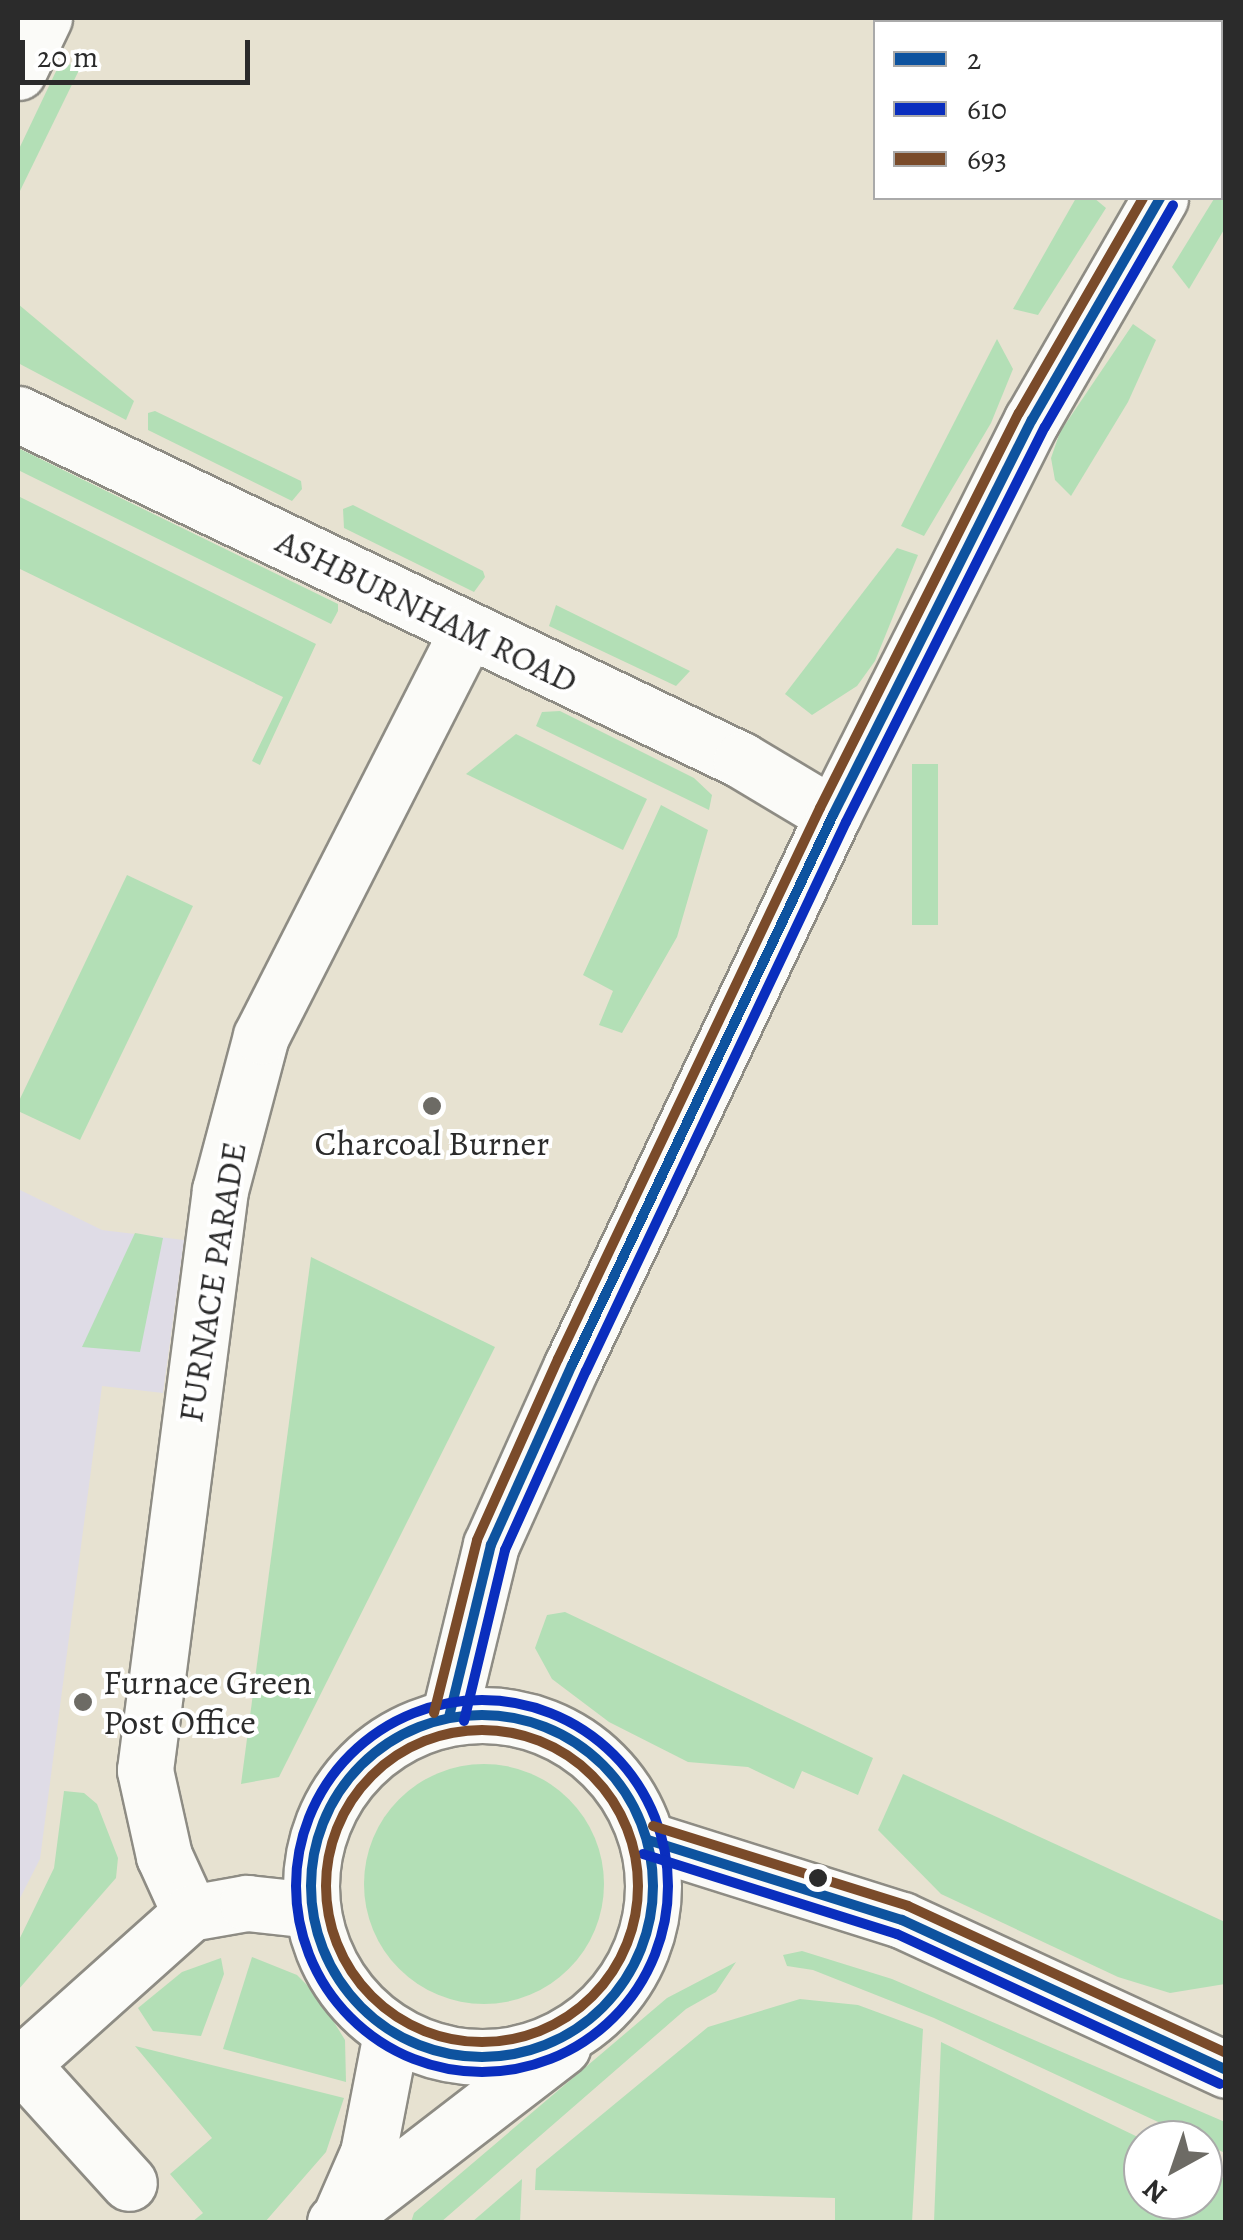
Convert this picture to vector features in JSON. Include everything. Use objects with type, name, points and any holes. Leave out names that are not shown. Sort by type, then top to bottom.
[{"type":"street","points":[[18,72],[44,18]]},
{"type":"street","points":[[449,1717],[492,1545],[833,814],[1032,420],[1159,200]]},
{"type":"street","name":"ASHBURNHAM ROAD","points":[[18,414],[741,760],[833,814]]},
{"type":"street","name":"FURNACE PARADE","points":[[190,1913],[164,1856],[145,1770],[220,1190],[256,1052],[280,993],[467,632]]},
{"type":"street","points":[[337,2221],[498,2103],[586,2026],[622,1989],[646,1942],[655,1891],[648,1840],[627,1794],[594,1755],[551,1728],[501,1715],[449,1717],[400,1734],[359,1766],[328,1809],[311,1858],[311,1910],[325,1958],[352,2001],[392,2034],[490,2060],[586,2026]]},
{"type":"street","points":[[648,1840],[902,1920],[1226,2070]]},
{"type":"street","points":[[129,2183],[20,2066],[190,1913],[247,1903],[311,1910]]},
{"type":"street","points":[[337,2221],[368,2153],[392,2034]]},
{"type":"shaded area","points":[[18,1189],[102,1230],[184,1240],[163,1393],[102,1386],[40,1859],[18,1902]]},
{"type":"green space","points":[[82,64],[18,195],[18,151],[59,65]]},
{"type":"green space","points":[[1225,181],[1225,228],[1189,289],[1172,267],[1213,200],[1223,200]]},
{"type":"green space","points":[[1075,200],[1096,200],[1106,208],[1038,315],[1013,309]]},
{"type":"green space","points":[[18,304],[134,401],[126,420],[18,363]]},
{"type":"green space","points":[[1133,324],[1156,340],[1128,402],[1071,496],[1055,480],[1051,458],[1060,432]]},
{"type":"green space","points":[[997,339],[1013,369],[991,423],[924,536],[901,526]]},
{"type":"green space","points":[[155,411],[301,481],[302,489],[292,501],[148,430],[148,413]]},
{"type":"green space","points":[[18,448],[338,604],[338,611],[331,624],[18,470]]},
{"type":"green space","points":[[18,496],[316,644],[260,765],[252,761],[283,697],[18,568]]},
{"type":"green space","points":[[353,505],[483,571],[485,577],[474,592],[344,528],[343,509]]},
{"type":"green space","points":[[897,548],[918,555],[875,661],[857,686],[812,715],[785,694]]},
{"type":"green space","points":[[556,605],[690,671],[676,686],[549,626]]},
{"type":"green space","points":[[560,711],[694,778],[712,795],[709,810],[536,726],[542,712]]},
{"type":"green space","points":[[516,734],[647,799],[623,850],[466,774]]},
{"type":"green space","points":[[912,764],[938,764],[938,925],[912,925]]},
{"type":"green space","points":[[661,805],[708,830],[677,937],[622,1033],[599,1025],[613,991],[583,975]]},
{"type":"green space","points":[[127,875],[193,906],[80,1140],[18,1111],[18,1103]]},
{"type":"green space","points":[[135,1233],[163,1238],[140,1352],[82,1347]]},
{"type":"green space","points":[[311,1257],[495,1347],[279,1777],[241,1784]]},
{"type":"green space","points":[[565,1612],[873,1758],[858,1795],[802,1771],[794,1789],[748,1767],[688,1762],[609,1722],[552,1679],[535,1648],[547,1615]]},
{"type":"green space","points":[[484,1764],[530,1773],[569,1799],[595,1838],[604,1884],[595,1930],[569,1969],[530,1995],[484,2004],[438,1995],[399,1969],[373,1930],[364,1884],[373,1838],[399,1799],[438,1773]]},
{"type":"green space","points":[[903,1774],[1225,1922],[1225,1984],[1170,1993],[1118,1977],[941,1894],[878,1830]]},
{"type":"green space","points":[[64,1791],[84,1793],[97,1804],[118,1858],[116,1878],[18,1990],[18,1942],[54,1868]]},
{"type":"green space","points":[[802,1951],[892,1979],[1220,2120],[1154,2120],[934,2018],[813,1970],[787,1966],[783,1955]]},
{"type":"green space","points":[[252,1957],[297,1975],[318,1996],[345,2040],[346,2082],[223,2049]]},
{"type":"green space","points":[[221,1958],[224,1974],[201,2036],[153,2031],[138,2008],[182,1972]]},
{"type":"green space","points":[[736,1962],[716,1992],[686,2009],[441,2222],[411,2222],[414,2213],[667,1998]]},
{"type":"green space","points":[[800,1999],[858,2005],[923,2029],[912,2222],[835,2222],[835,2198],[535,2190],[536,2169],[708,2027]]},
{"type":"green space","points":[[941,2042],[1123,2130],[1123,2220],[1223,2220],[1225,2179],[1225,2222],[934,2222]]},
{"type":"green space","points":[[135,2046],[344,2098],[326,2152],[265,2222],[192,2222],[203,2213],[170,2174],[212,2138]]},
{"type":"green space","points":[[522,2179],[520,2222],[472,2222]]},
{"type":"transit line","name":"693","points":[[434,1713],[477,1540],[558,1359],[820,808],[1019,413],[1142,200]]},
{"type":"transit line","name":"2","points":[[449,1717],[491,1545],[572,1365],[833,815],[1032,420],[1159,200]]},
{"type":"transit line","name":"610","points":[[464,1721],[505,1550],[586,1371],[846,822],[1045,427],[1173,205]]},
{"type":"transit line","name":"610","points":[[482,1700],[518,1703],[553,1714],[586,1731],[614,1754],[637,1782],[654,1815],[665,1850],[668,1886],[665,1922],[654,1957],[637,1990],[614,2018],[586,2041],[553,2058],[518,2069],[482,2072],[446,2069],[411,2058],[378,2041],[350,2018],[327,1990],[310,1957],[299,1922],[296,1886],[299,1850],[310,1815],[327,1782],[350,1754],[378,1731],[411,1714],[446,1703],[482,1700]]},
{"type":"transit line","name":"2","points":[[482,1715],[515,1718],[548,1728],[603,1765],[640,1820],[650,1853],[653,1886],[650,1919],[640,1952],[603,2007],[548,2044],[515,2054],[482,2057],[449,2054],[416,2044],[361,2007],[324,1952],[314,1919],[311,1886],[314,1853],[324,1820],[361,1765],[416,1728],[449,1718],[482,1715]]},
{"type":"transit line","name":"693","points":[[497,1730],[527,1736],[556,1748],[593,1775],[626,1826],[638,1886],[626,1946],[593,1997],[556,2024],[527,2036],[467,2042],[437,2036],[408,2024],[361,1985],[344,1960],[332,1931],[326,1871],[332,1841],[344,1812],[383,1765],[408,1748],[437,1736],[497,1730]]},
{"type":"transit line","name":"693","points":[[653,1826],[908,1906],[1226,2053]]},
{"type":"transit line","name":"2","points":[[648,1840],[902,1920],[1226,2070]]},
{"type":"transit line","name":"610","points":[[643,1854],[897,1934],[1220,2084]]},
{"type":"place","name":"Charcoal Burner","points":[[432,1106]]},
{"type":"place","name":"Furnace Green Post Office","points":[[83,1702]]}]
